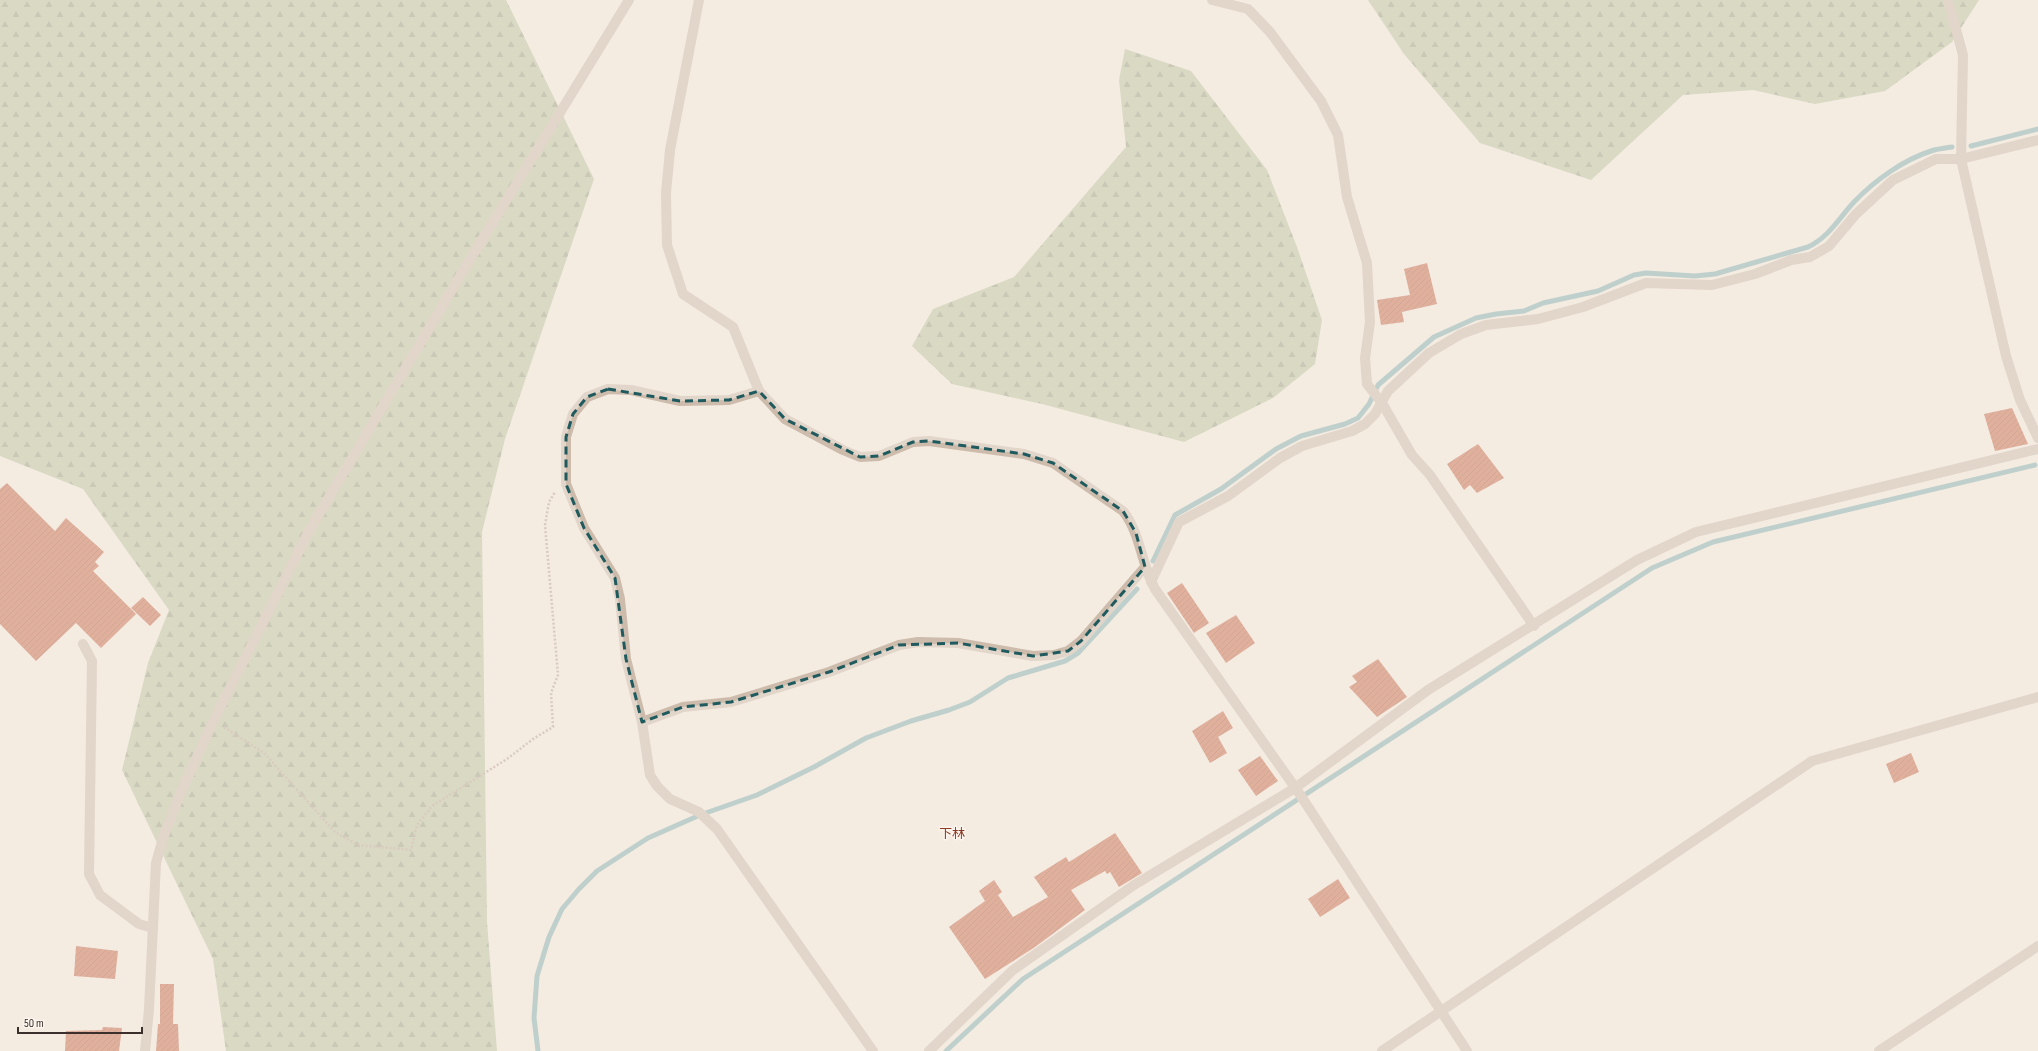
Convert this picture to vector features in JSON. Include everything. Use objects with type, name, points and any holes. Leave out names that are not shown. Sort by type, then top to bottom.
[{"type":"street","points":[[145,1051],[156,863],[163,838],[181,792],[213,722],[310,531],[463,271],[629,0]]},
{"type":"street","points":[[699,0],[670,150],[666,193],[667,245],[683,294],[733,327],[759,391],[785,419],[843,450],[860,457],[879,456],[913,442],[929,440],[1024,454],[1054,463],[1124,511],[1131,521],[1136,533],[1145,567],[1151,582],[1297,790],[1467,1051]]},
{"type":"street","points":[[1212,0],[1248,9],[1270,32],[1321,101],[1338,135],[1347,197],[1367,264],[1370,322],[1365,358],[1368,384],[1412,455],[1430,475],[1534,626]]},
{"type":"street","points":[[1948,0],[1963,54],[1961,159],[2006,356],[2020,400],[2038,438]]},
{"type":"street","points":[[1376,396],[1388,391],[1429,353],[1461,334],[1486,325],[1538,319],[1583,307],[1646,283],[1712,285],[1755,274],[1791,260],[1810,257],[1829,246],[1856,214],[1893,180],[1936,159],[1961,159],[2038,140]]},
{"type":"street","points":[[759,391],[729,400],[680,400],[631,390],[608,389],[587,398],[573,414],[566,437],[566,484],[584,528],[614,578],[620,599],[626,659],[642,722],[650,775],[657,786],[670,799],[702,816],[717,829],[873,1051]]},
{"type":"street","points":[[1151,582],[1179,522],[1228,496],[1280,458],[1302,446],[1352,432],[1376,414],[1376,396]]},
{"type":"street","points":[[929,1051],[1013,970],[1134,885],[1297,790],[1428,690],[1534,626],[1637,560],[1696,532],[2038,449]]},
{"type":"street","points":[[642,722],[683,707],[731,702],[829,672],[899,645],[918,642],[958,643],[1033,656],[1054,655],[1068,651],[1081,641],[1145,567]]},
{"type":"street","points":[[83,644],[92,661],[89,874],[100,895],[139,924],[153,928]]},
{"type":"street","points":[[1382,1051],[1812,761],[2038,697]]},
{"type":"street","points":[[1879,1051],[2038,946]]},
{"type":"path","points":[[213,722],[229,730],[264,754],[335,832],[358,845],[411,850],[417,825],[432,806],[507,759],[533,739],[553,728],[551,692],[558,674],[545,525],[550,502],[556,490],[566,484]]},
{"type":"highlighted area","points":[[608,389],[680,401],[729,400],[759,391],[785,419],[860,457],[879,456],[913,442],[929,441],[1024,454],[1053,463],[1123,511],[1136,533],[1145,567],[1081,641],[1068,651],[1033,656],[958,643],[899,645],[829,672],[731,702],[683,707],[642,722],[626,659],[615,578],[584,528],[566,484],[566,437],[573,414],[587,397]]},
{"type":"green space","points":[[0,0],[506,0],[594,179],[505,439],[482,532],[487,922],[497,1051],[226,1051],[213,959],[122,770],[148,663],[169,610],[83,489],[0,456]]},
{"type":"green space","points":[[1368,0],[1979,0],[1952,42],[1885,91],[1815,104],[1753,90],[1683,95],[1591,180],[1480,143],[1404,54]]},
{"type":"green space","points":[[1125,49],[1191,71],[1267,170],[1297,247],[1322,320],[1315,364],[1273,398],[1184,442],[1042,404],[952,384],[912,346],[933,309],[1014,277],[1126,147],[1119,80]]},
{"type":"building","points":[[1427,263],[1437,304],[1402,312],[1404,322],[1381,325],[1377,300],[1410,295],[1404,269]]},
{"type":"building","points":[[2012,408],[2028,444],[1995,451],[1984,414]]},
{"type":"building","points":[[1478,444],[1504,478],[1477,493],[1470,485],[1464,490],[1447,464]]},
{"type":"building","points":[[7,483],[55,531],[66,518],[104,552],[95,562],[99,566],[93,571],[136,614],[101,648],[76,623],[36,661],[0,624],[0,489]]},
{"type":"building","points":[[1182,583],[1209,623],[1194,633],[1167,593]]},
{"type":"building","points":[[143,597],[161,615],[150,626],[131,608]]},
{"type":"building","points":[[1236,615],[1255,643],[1226,663],[1206,633]]},
{"type":"building","points":[[1378,659],[1407,697],[1377,717],[1349,687],[1357,682],[1352,676]]},
{"type":"building","points":[[1223,711],[1233,728],[1218,737],[1227,753],[1210,763],[1192,731]]},
{"type":"building","points":[[1911,753],[1919,772],[1894,783],[1886,764]]},
{"type":"building","points":[[1260,756],[1278,781],[1256,796],[1238,770]]},
{"type":"building","points":[[1115,833],[1142,873],[1119,887],[1110,872],[1107,874],[1105,871],[1071,890],[1085,910],[1035,947],[985,979],[949,927],[985,901],[979,891],[994,880],[1002,892],[998,895],[1013,917],[1048,897],[1034,877],[1066,857],[1069,862]]},
{"type":"building","points":[[1338,879],[1350,898],[1320,917],[1308,899]]},
{"type":"building","points":[[76,946],[118,951],[115,979],[74,976]]},
{"type":"building","points":[[160,984],[174,984],[173,1024],[178,1024],[179,1051],[156,1051],[158,1024],[160,1024]]},
{"type":"building","points":[[103,1027],[122,1028],[119,1051],[65,1051],[66,1031],[102,1030]]},
{"type":"waterway","points":[[1971,146],[2038,129]]},
{"type":"waterway","points":[[1153,561],[1175,515],[1221,489],[1276,449],[1301,436],[1345,424],[1358,418],[1369,404],[1378,385],[1434,337],[1476,318],[1524,311],[1543,303],[1598,291],[1634,275],[1646,273],[1695,276],[1715,274],[1808,247],[1828,233],[1862,194],[1890,172],[1920,155],[1933,150],[1952,147]]},
{"type":"waterway","points":[[946,1051],[1023,979],[1652,568],[1713,542],[2035,465]]},
{"type":"waterway","points":[[538,1051],[534,1018],[537,976],[549,937],[562,909],[597,871],[648,838],[700,815],[757,795],[814,767],[866,738],[911,721],[970,702],[1008,678],[1065,661],[1078,653],[1137,589]]},
{"type":"district","name":"下林","points":[[952,834]]}]
